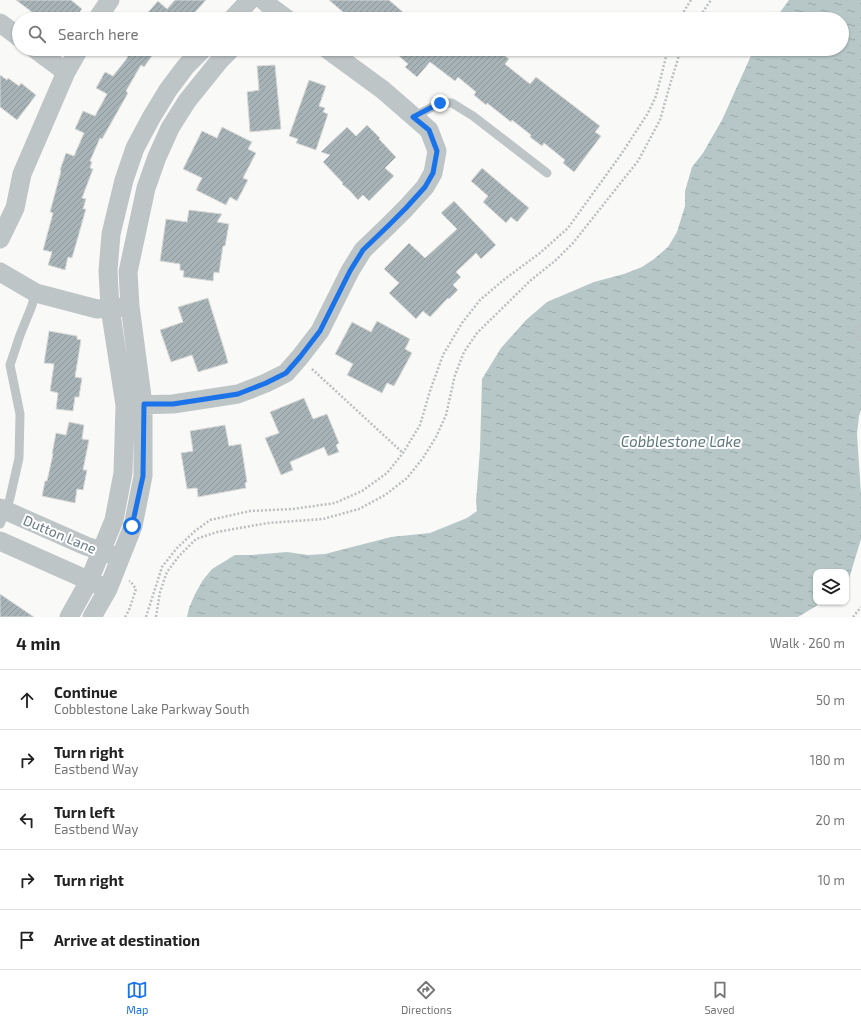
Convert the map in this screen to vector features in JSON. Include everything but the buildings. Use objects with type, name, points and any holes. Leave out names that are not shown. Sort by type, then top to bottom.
[{"type":"street","points":[[101,12],[110,0]]},
{"type":"street","points":[[239,12],[250,0]]},
{"type":"street","points":[[0,23],[12,32]]},
{"type":"street","points":[[44,56],[66,72]]},
{"type":"street","points":[[0,240],[15,208],[22,174],[66,72],[75,56]]},
{"type":"street","points":[[68,617],[89,581],[114,520],[123,473],[125,405],[110,308],[108,271],[111,234],[124,180],[135,148],[168,90],[186,66],[196,56]]},
{"type":"street","points":[[92,617],[108,589],[132,526],[143,476],[144,404],[130,306],[128,272],[146,188],[157,157],[170,128],[187,101],[224,56]]},
{"type":"street","points":[[125,405],[173,404],[238,394],[286,373],[320,331],[350,271],[363,250],[425,187],[433,173],[437,151],[429,130],[383,90],[337,56]]},
{"type":"street","points":[[0,272],[36,293],[97,309],[130,306]]},
{"type":"street","name":"Dutton Lane","points":[[2,514],[120,558]]},
{"type":"street","points":[[0,542],[108,589]]},
{"type":"lane","points":[[413,117],[440,103],[452,103],[472,116],[547,173]]},
{"type":"lane","points":[[2,514],[10,498],[19,458],[20,414],[10,365],[36,293]]},
{"type":"path","points":[[684,12],[691,0]]},
{"type":"path","points":[[703,12],[711,0]]},
{"type":"path","points":[[146,617],[162,566],[177,548],[195,531],[210,520],[250,511],[293,509],[335,502],[364,490],[387,473],[402,454],[420,425],[443,355],[462,323],[480,300],[506,278],[540,253],[568,228],[622,153],[648,113],[656,96],[666,56]]},
{"type":"path","points":[[156,617],[160,592],[167,572],[179,556],[196,539],[217,532],[268,523],[323,519],[359,509],[385,496],[407,478],[423,458],[436,437],[446,415],[455,375],[464,352],[477,333],[531,280],[555,262],[638,161],[660,120],[679,56]]},
{"type":"path","points":[[861,325],[853,331],[861,341]]},
{"type":"path","points":[[311,369],[402,454]]},
{"type":"path","points":[[125,617],[136,589],[131,582]]},
{"type":"path","points":[[852,617],[861,607]]},
{"type":"water","name":"Cobblestone Lake","points":[[789,0],[861,0],[861,410],[857,434],[861,494],[861,539],[849,579],[849,569],[813,569],[813,605],[818,605],[798,617],[187,617],[195,594],[203,580],[212,569],[235,555],[287,552],[308,555],[325,554],[391,537],[430,533],[467,518],[477,511],[476,502],[480,449],[482,379],[501,348],[526,320],[547,302],[594,282],[624,274],[642,267],[668,247],[677,232],[685,206],[685,191],[692,167],[703,153],[722,120],[751,56],[849,56],[849,12],[780,12]]},
{"type":"route","points":[[132,526],[143,476],[144,404],[173,404],[238,394],[286,373],[320,331],[350,271],[363,250],[406,208],[425,187],[433,173],[437,151],[429,130],[413,117],[440,103]]}]
